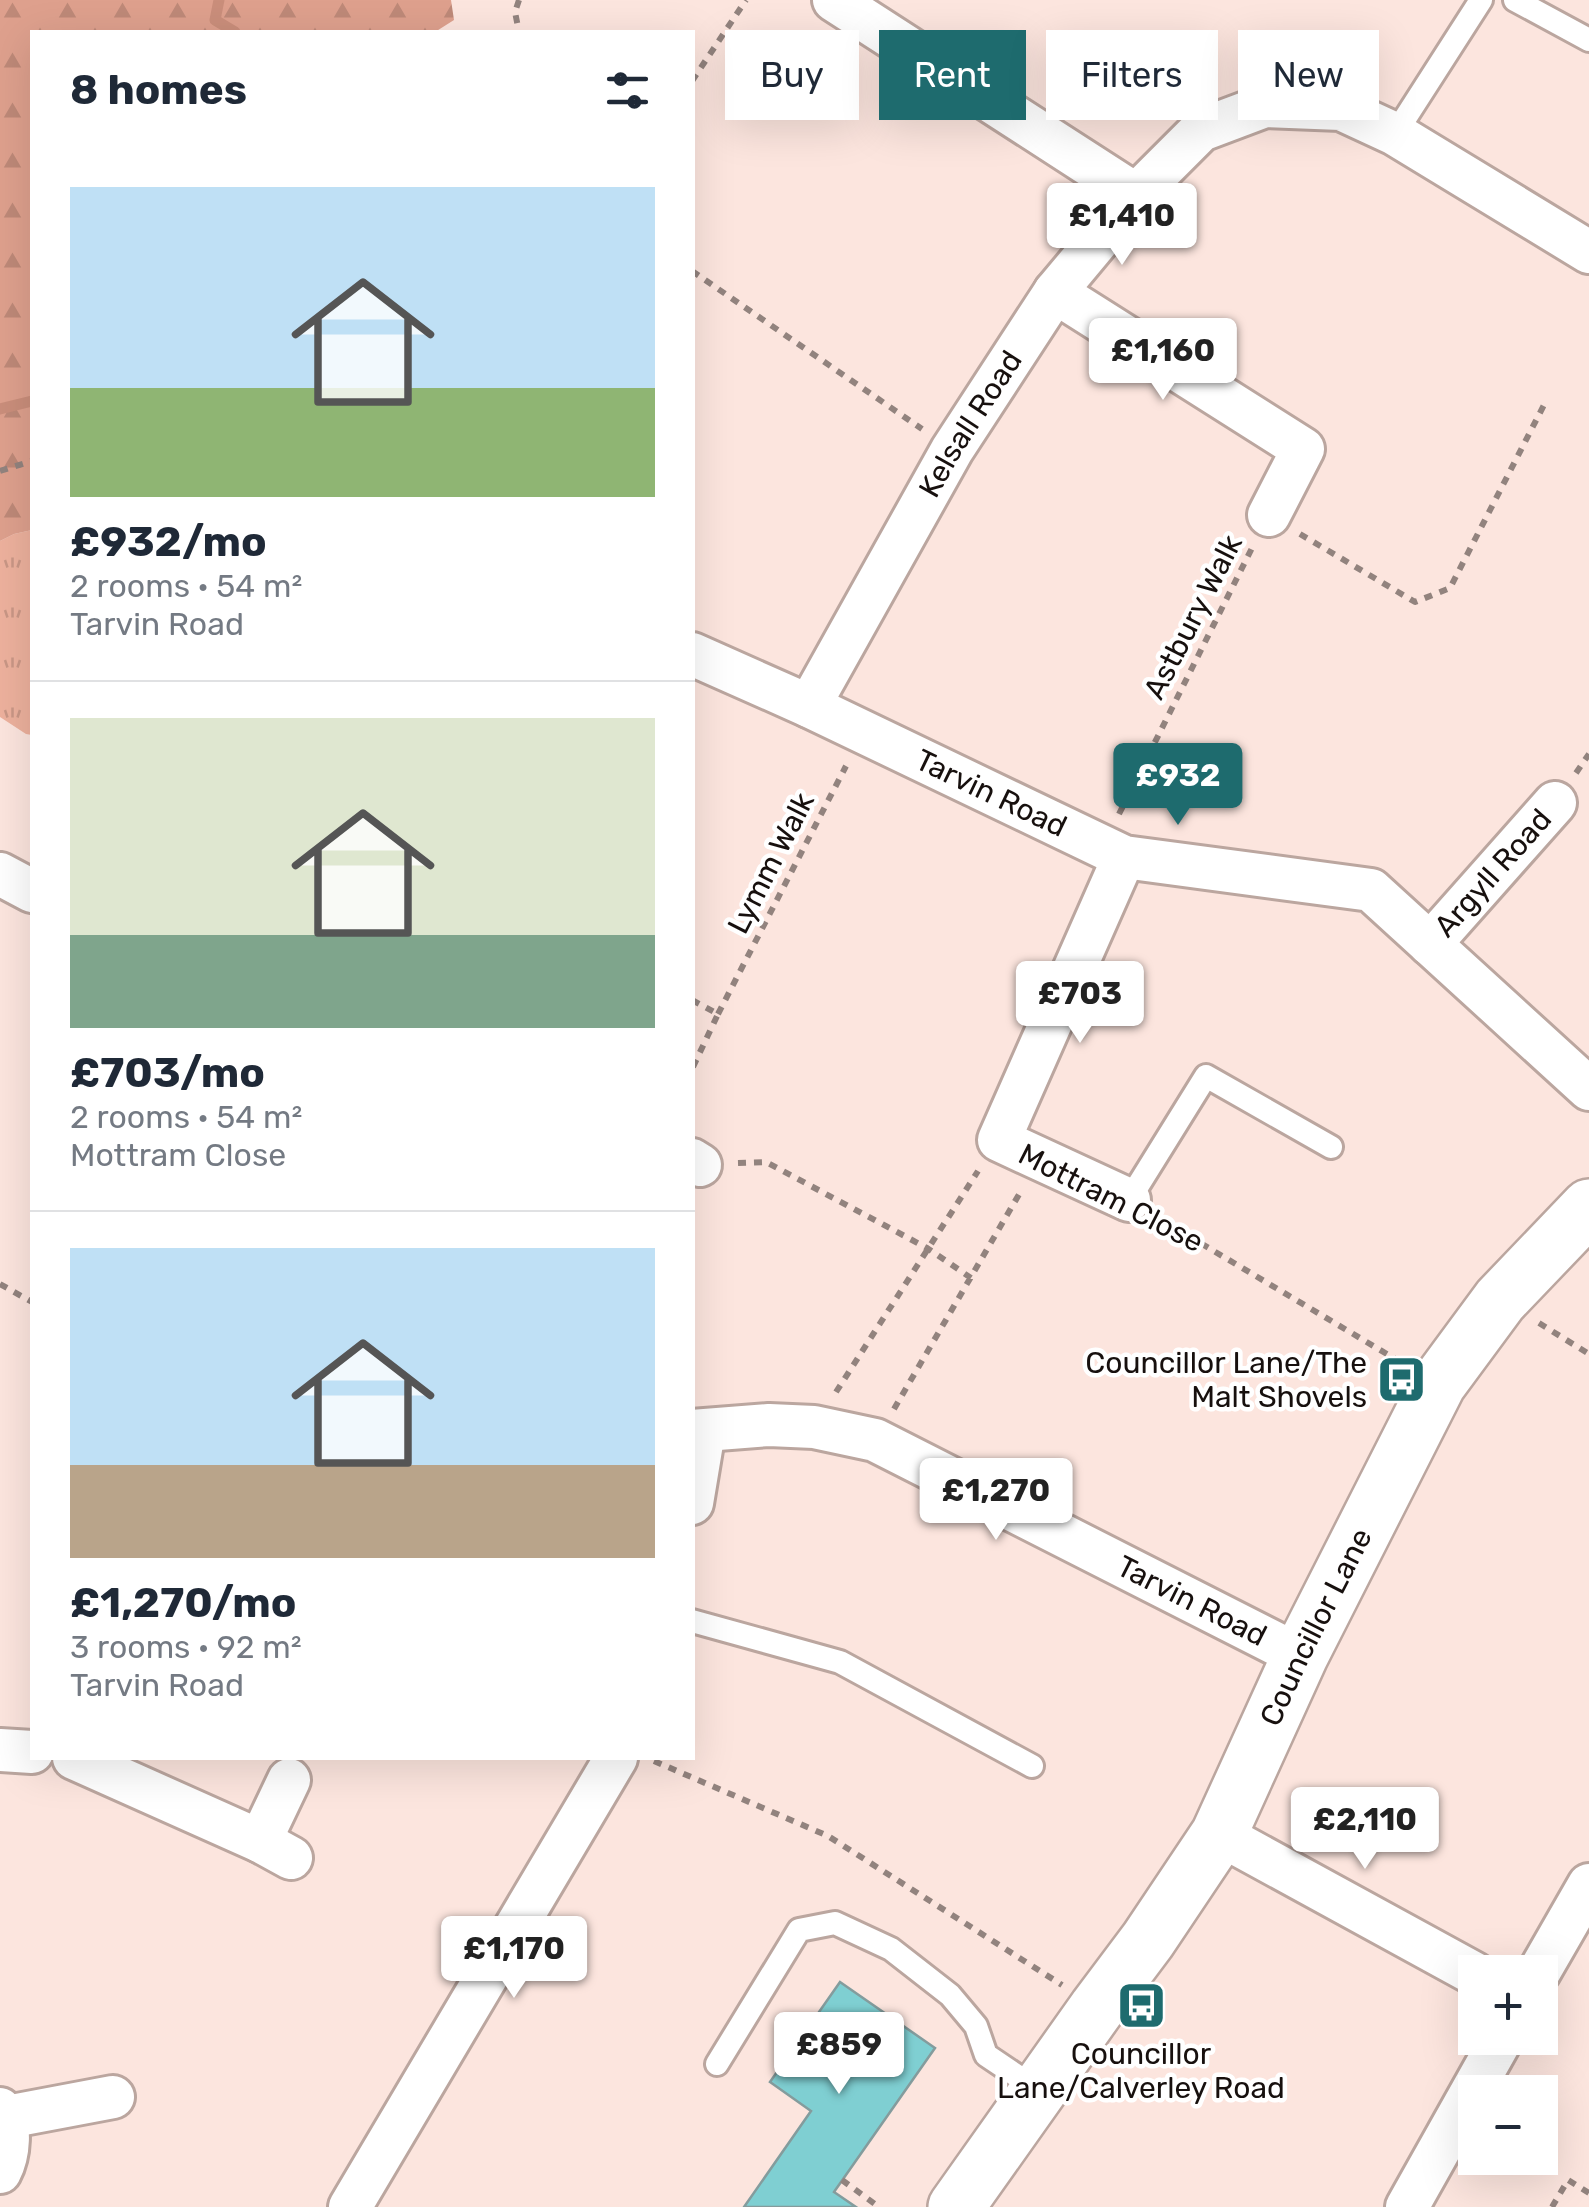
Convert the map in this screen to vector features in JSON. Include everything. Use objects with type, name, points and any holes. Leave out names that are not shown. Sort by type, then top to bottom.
[{"type":"street","points":[[834,0],[1136,195]]},
{"type":"street","name":"Kelsall Road","points":[[808,706],[952,450],[1055,292],[1136,195],[1201,130],[1264,106],[1341,109],[1396,134],[1589,252]]},
{"type":"street","points":[[1055,292],[1303,449],[1269,516]]},
{"type":"street","name":"Tarvin Road","points":[[695,655],[1114,852],[1371,890],[1589,1089]]},
{"type":"street","name":"Argyll Road","points":[[1430,944],[1555,803]]},
{"type":"street","name":"Mottram Close","points":[[1114,852],[999,1140],[1128,1200]]},
{"type":"street","points":[[0,874],[30,889]]},
{"type":"street","name":"Councillor Lane","points":[[956,2207],[1148,1940],[1219,1834],[1300,1656],[1438,1384],[1500,1300],[1589,1207]]},
{"type":"street","name":"Tarvin Road","points":[[698,1431],[769,1425],[814,1427],[875,1440],[1300,1656]]},
{"type":"street","points":[[695,1467],[698,1431]]},
{"type":"street","points":[[0,1750],[30,1752]]},
{"type":"street","points":[[78,1760],[276,1849],[289,1780]]},
{"type":"street","points":[[350,2207],[615,1760]]},
{"type":"street","points":[[1219,1834],[1458,1965]]},
{"type":"street","points":[[1548,1955],[1589,1885]]},
{"type":"street","points":[[1408,2207],[1493,2055]]},
{"type":"street","points":[[0,2172],[7,2160],[3,2113],[112,2097]]},
{"type":"lane","points":[[1396,134],[1481,0]]},
{"type":"lane","points":[[1515,0],[1589,40]]},
{"type":"lane","points":[[1128,1200],[1206,1076],[1331,1147]]},
{"type":"lane","points":[[695,1622],[840,1662],[1032,1766]]},
{"type":"lane","points":[[717,2064],[799,1930],[835,1923],[892,1949],[950,1995],[976,2026],[986,2055],[1038,2090]]},
{"type":"path","points":[[519,0],[515,12],[519,30]]},
{"type":"path","points":[[695,76],[746,0]]},
{"type":"path","points":[[695,272],[952,450]]},
{"type":"path","points":[[1269,516],[1415,602],[1450,588],[1546,401]]},
{"type":"path","points":[[0,471],[30,462]]},
{"type":"path","name":"Astbury Walk","points":[[1114,852],[1269,516]]},
{"type":"path","name":"Lymm Walk","points":[[695,1063],[864,732]]},
{"type":"path","points":[[695,1002],[718,1014]]},
{"type":"path","points":[[814,1427],[999,1140]]},
{"type":"path","points":[[875,1440],[1040,1160]]},
{"type":"path","points":[[696,1163],[766,1162],[928,1248],[970,1278]]},
{"type":"path","name":"Mottram Close","points":[[1128,1200],[1438,1384]]},
{"type":"path","points":[[0,1284],[30,1301]]},
{"type":"path","points":[[1500,1300],[1589,1354]]},
{"type":"path","points":[[649,1760],[828,1836],[1097,2008]]},
{"type":"path","points":[[842,2180],[879,2207]]},
{"type":"path","points":[[1552,2207],[1568,2180],[1589,2194]]},
{"type":"green space","points":[[0,0],[451,0],[454,20],[438,30],[30,30],[30,530],[0,541]]},
{"type":"green space","points":[[30,530],[30,735],[0,717],[0,541]]},
{"type":"building","points":[[840,1982],[935,2048],[834,2192],[856,2207],[744,2207],[811,2111],[770,2082]]},
{"type":"waterway","points":[[219,0],[215,20],[232,30]]},
{"type":"waterway","points":[[0,409],[30,402]]},
{"type":"place","name":"Councillor Lane/The Malt Shovels","points":[[1402,1380]]},
{"type":"place","name":"Councillor Lane/Calverley Road","points":[[1141,2005]]}]
